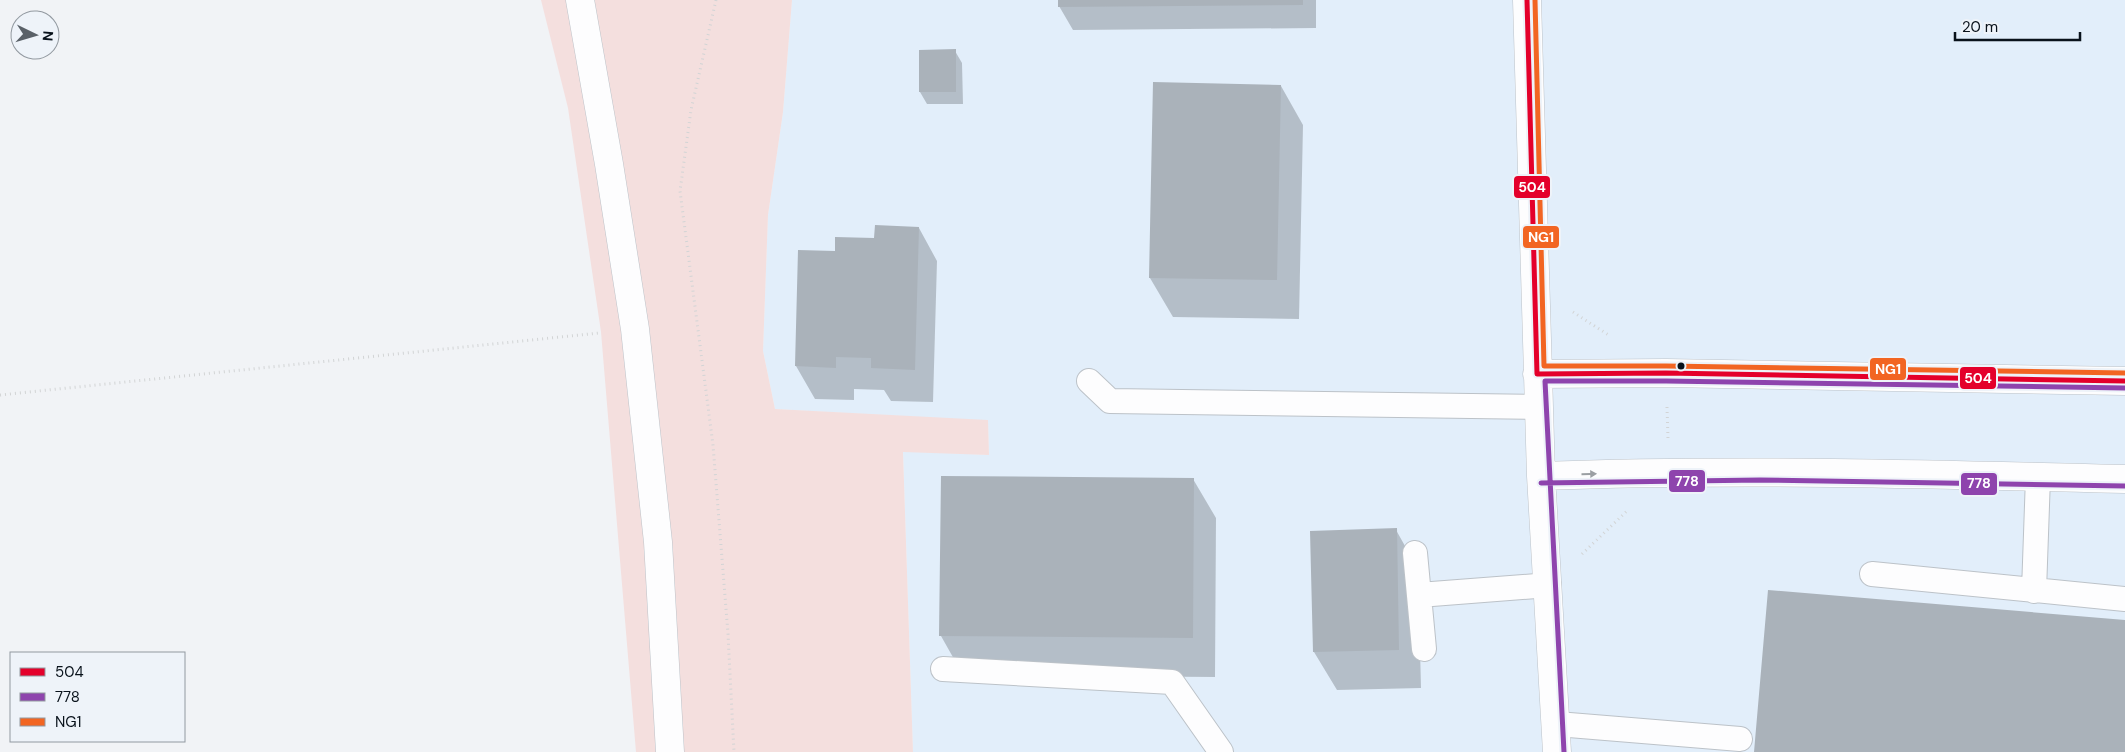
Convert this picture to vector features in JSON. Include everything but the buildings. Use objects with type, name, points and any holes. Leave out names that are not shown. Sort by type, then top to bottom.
[{"type":"street","points":[[580,0],[609,164],[635,329],[658,542],[670,752]]},
{"type":"street","points":[[1527,0],[1538,406],[1557,724],[1557,752]]},
{"type":"street","points":[[1537,374],[1666,373],[2125,381]]},
{"type":"street","points":[[1541,476],[1668,472],[2125,479]]},
{"type":"lane","points":[[1089,381],[1110,400],[1538,406]]},
{"type":"lane","points":[[2034,591],[2038,477]]},
{"type":"lane","points":[[1415,553],[1424,648]]},
{"type":"lane","points":[[1872,574],[2125,599]]},
{"type":"lane","points":[[1419,595],[1549,585]]},
{"type":"lane","points":[[943,668],[1172,682],[1221,752]]},
{"type":"lane","points":[[1557,724],[1642,742],[1726,743]]},
{"type":"path","points":[[716,0],[691,110],[680,191],[713,444],[728,634],[734,752]]},
{"type":"path","points":[[1534,287],[1611,337]]},
{"type":"path","points":[[0,396],[635,329]]},
{"type":"path","points":[[1549,585],[1668,472],[1666,373]]},
{"type":"shaded area","points":[[541,0],[792,0],[783,112],[768,215],[763,351],[775,409],[988,420],[989,455],[903,452],[913,752],[636,752],[601,332],[568,108]]},
{"type":"shaded area","points":[[792,0],[2125,0],[2125,752],[913,752],[903,451],[989,455],[988,421],[775,409],[763,351],[768,215],[783,112]]},
{"type":"transit line","name":"504","points":[[1527,0],[1537,374]]},
{"type":"transit line","name":"NG1","points":[[1535,0],[1544,366],[2125,373]]},
{"type":"transit line","name":"504","points":[[1537,374],[1666,373],[2125,381]]},
{"type":"transit line","name":"778","points":[[1564,752],[1545,381],[2125,388]]},
{"type":"transit line","name":"778","points":[[1541,483],[1760,480],[2125,486]]}]
